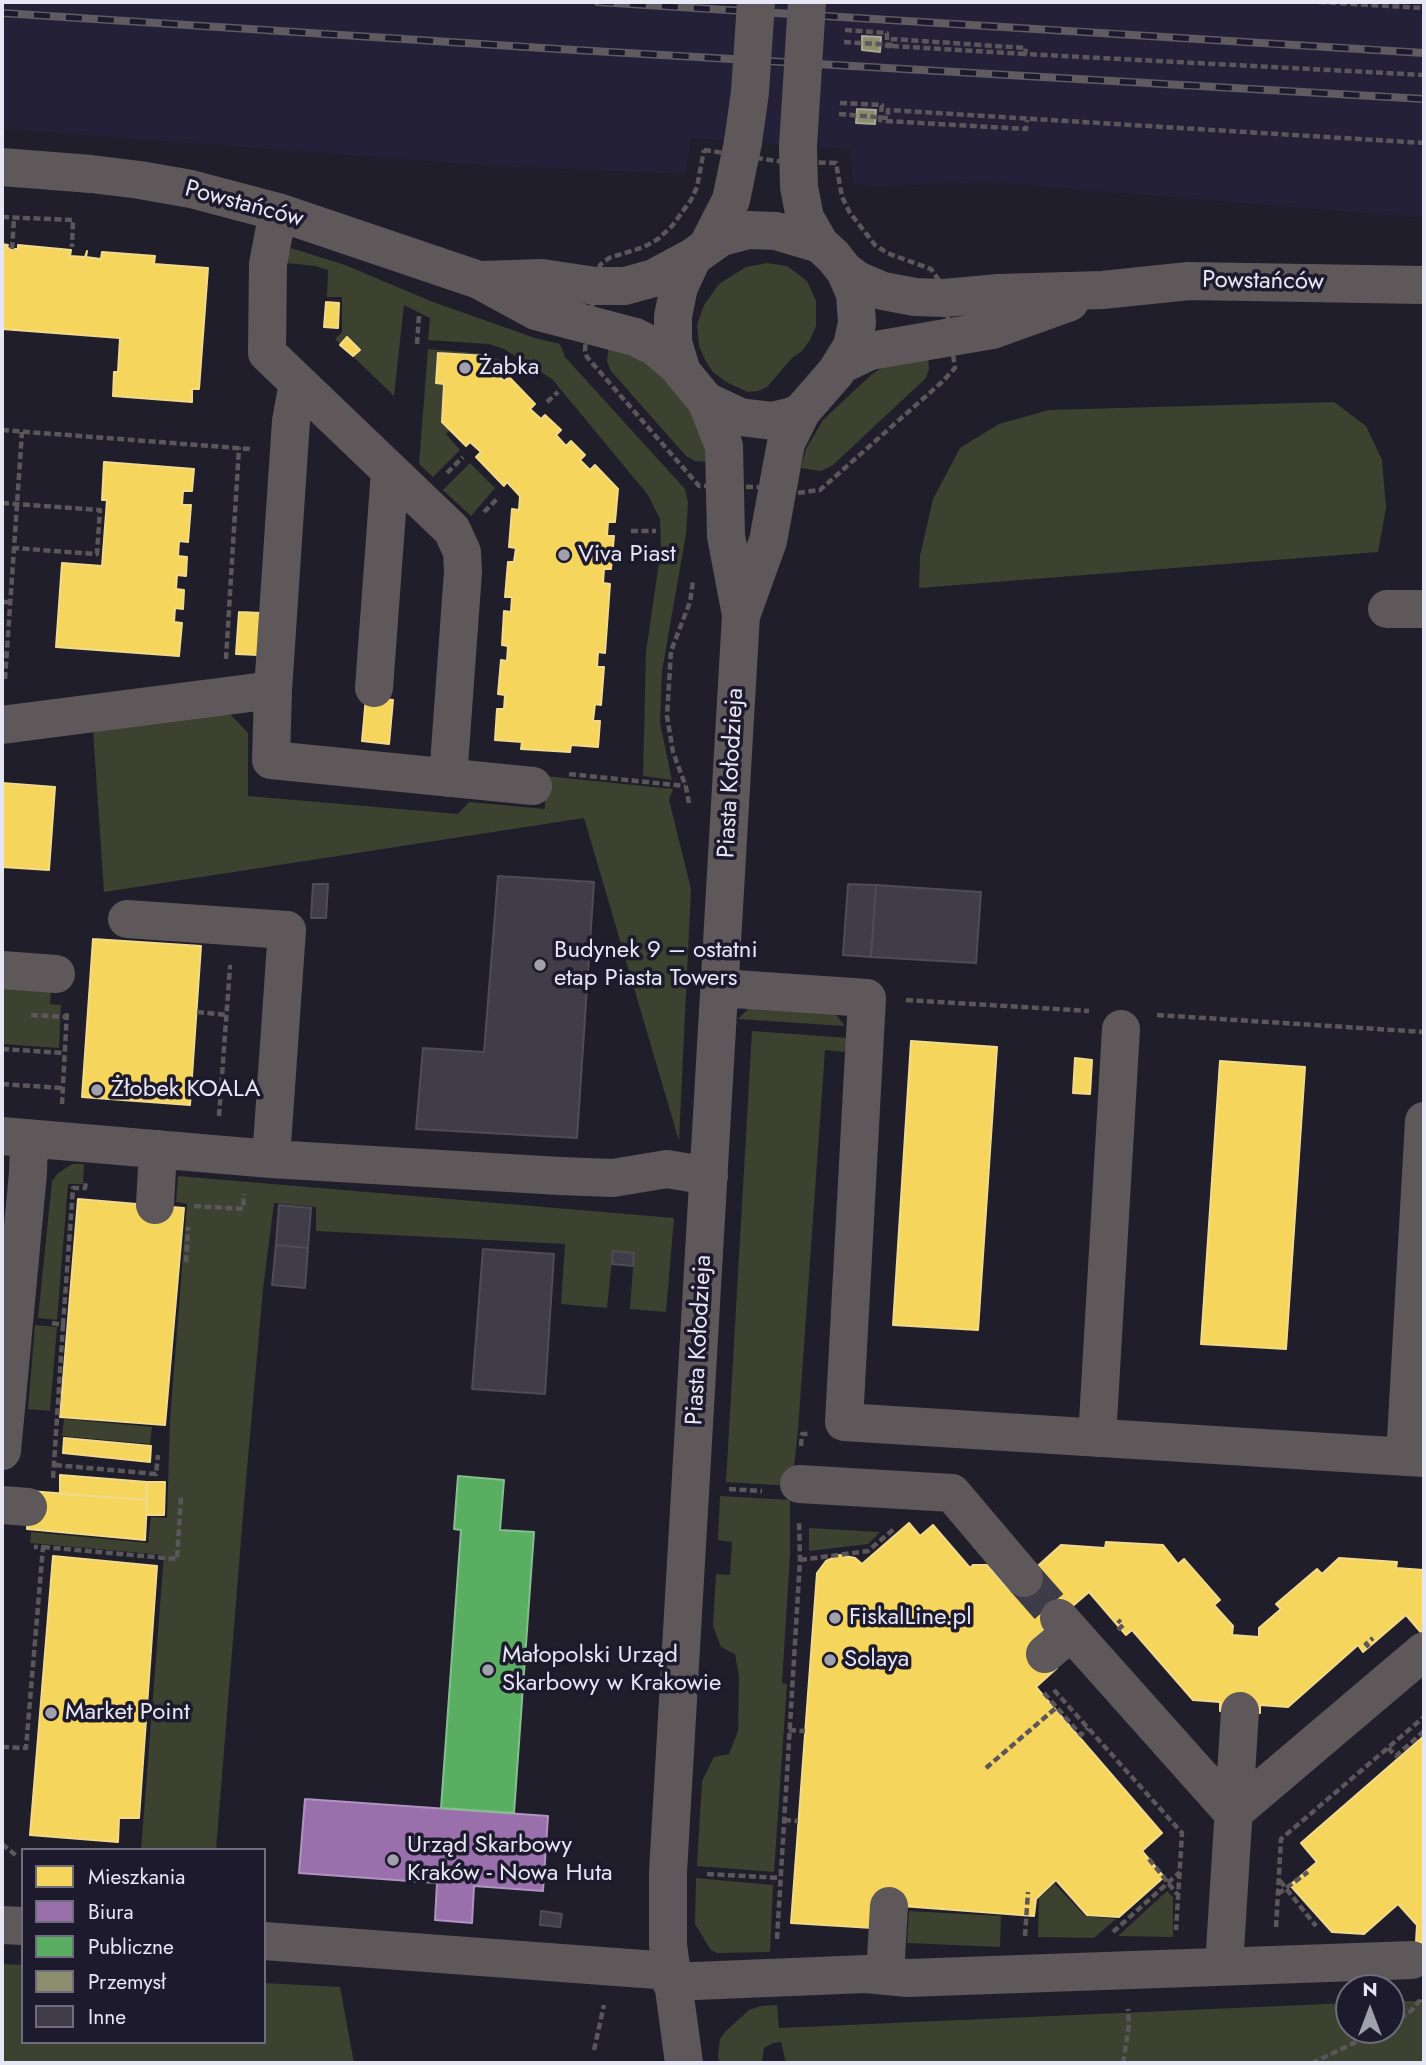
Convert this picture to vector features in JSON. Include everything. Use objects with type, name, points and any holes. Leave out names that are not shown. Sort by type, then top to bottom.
[{"type":"street","points":[[756,2],[750,92],[730,147],[731,200],[679,287],[673,316],[673,342],[680,368],[706,401],[740,417],[759,420],[783,420],[802,411],[841,365],[852,346],[857,323],[855,294],[811,232],[801,204],[809,154],[807,2]]},
{"type":"street","name":"Powstańców","points":[[2,167],[140,180],[191,189],[278,212],[479,280],[536,311],[635,337],[655,347],[680,368]]},
{"type":"street","points":[[278,212],[268,264],[267,353],[452,530],[462,552],[463,572],[448,778]]},
{"type":"street","points":[[700,251],[734,232],[763,229],[792,234],[832,258]]},
{"type":"street","name":"Powstańców","points":[[479,280],[542,278],[595,286],[625,286],[654,278],[700,251]]},
{"type":"street","name":"Powstańców","points":[[832,258],[872,287],[915,297],[1102,290],[1189,281],[1424,285]]},
{"type":"street","name":"Powstańców","points":[[841,365],[870,351],[992,330],[1102,290]]},
{"type":"street","points":[[298,383],[291,421],[273,690],[271,760],[448,778],[547,780]]},
{"type":"street","name":"Piasta Kołodzieja","points":[[684,2063],[671,1976],[667,1916],[668,1871],[741,615],[726,536],[723,446],[706,401]]},
{"type":"street","name":"Piasta Kołodzieja","points":[[741,615],[768,541],[786,443],[802,411]]},
{"type":"street","points":[[374,688],[390,471]]},
{"type":"street","points":[[1387,608],[1424,609]]},
{"type":"street","points":[[2,725],[273,690]]},
{"type":"street","points":[[127,919],[287,930],[258,1172]]},
{"type":"street","points":[[2,970],[55,974]]},
{"type":"street","points":[[720,988],[867,998],[844,1422],[1414,1458],[1424,1121]]},
{"type":"street","points":[[1097,1438],[1121,1029]]},
{"type":"street","points":[[2,1451],[27,1187],[16,1138],[158,1149],[258,1172],[613,1178],[667,1169],[709,1176]]},
{"type":"street","points":[[158,1149],[178,1209]]},
{"type":"street","points":[[799,1488],[952,1493],[1024,1578]]},
{"type":"street","points":[[1054,1649],[1233,1813]]},
{"type":"street","points":[[1233,1813],[1422,1657]]},
{"type":"street","points":[[1224,1952],[1240,1711]]},
{"type":"street","points":[[885,1975],[889,1906]]},
{"type":"street","points":[[2,1925],[21,1926]]},
{"type":"street","points":[[266,1941],[671,1976],[865,1974],[908,1978],[1224,1952],[1412,1960]]},
{"type":"path","points":[[1319,2],[1424,8]]},
{"type":"path","points":[[845,30],[887,33],[887,47],[1424,75]]},
{"type":"path","points":[[844,42],[893,45],[893,39],[1026,48],[1022,55]]},
{"type":"path","points":[[840,103],[882,105],[880,120],[1026,129],[1027,120]]},
{"type":"path","points":[[839,114],[888,118],[888,110],[1424,143]]},
{"type":"path","points":[[598,273],[604,261],[644,247],[672,226],[697,187],[704,150],[730,147]]},
{"type":"path","points":[[809,154],[836,163],[842,197],[850,213],[875,245],[887,253],[931,269],[943,286]]},
{"type":"path","points":[[2,217],[74,220],[72,247]]},
{"type":"path","points":[[12,249],[14,218]]},
{"type":"path","points":[[417,344],[419,314]]},
{"type":"path","points":[[586,337],[584,351],[590,363],[699,486],[711,486]]},
{"type":"path","points":[[953,351],[955,368]]},
{"type":"path","points":[[797,493],[820,490],[829,484],[955,368],[967,364]]},
{"type":"path","points":[[547,402],[558,392]]},
{"type":"path","points":[[2,430],[239,447],[261,451]]},
{"type":"path","points":[[5,679],[22,432]]},
{"type":"path","points":[[226,661],[239,447]]},
{"type":"path","points":[[2,503],[100,510],[97,554],[14,548]]},
{"type":"path","points":[[631,531],[656,531]]},
{"type":"path","points":[[2,602],[10,602]]},
{"type":"path","points":[[547,780],[686,787],[673,752],[667,716],[671,651],[690,602]]},
{"type":"path","points":[[219,1118],[230,967]]},
{"type":"path","points":[[55,974],[59,996],[68,996],[61,1111]]},
{"type":"path","points":[[197,1012],[227,1015]]},
{"type":"path","points":[[1415,1032],[1424,1032]]},
{"type":"path","points":[[2,1049],[64,1053]]},
{"type":"path","points":[[2,1084],[62,1088]]},
{"type":"path","points":[[186,1262],[178,1209],[243,1209],[258,1172]]},
{"type":"path","points":[[63,1325],[74,1188],[85,1188],[86,1174]]},
{"type":"path","points":[[777,1943],[800,1560],[799,1488],[802,1434],[827,1435],[844,1422]]},
{"type":"path","points":[[55,1465],[156,1474],[158,1455]]},
{"type":"path","points":[[716,1489],[799,1488]]},
{"type":"path","points":[[17,1506],[17,1546],[177,1559],[181,1497]]},
{"type":"path","points":[[800,1560],[868,1552],[895,1528]]},
{"type":"path","points":[[2,1747],[26,1748],[43,1547]]},
{"type":"path","points":[[1054,1649],[1057,1707],[1081,1735],[1088,1728]]},
{"type":"path","points":[[1054,1649],[1064,1667],[1046,1682],[1182,1833],[1175,1941],[1224,1952],[1275,1936],[1282,1839],[1424,1717]]},
{"type":"path","points":[[986,1768],[1057,1707]]},
{"type":"path","points":[[789,1730],[805,1731]]},
{"type":"path","points":[[1388,1748],[1396,1756],[1424,1732]]},
{"type":"path","points":[[784,1819],[799,1821]]},
{"type":"path","points":[[2,1843],[18,1857]]},
{"type":"path","points":[[1149,1860],[1178,1895]]},
{"type":"path","points":[[1109,1935],[1180,1872]]},
{"type":"path","points":[[1278,1894],[1308,1872]]},
{"type":"path","points":[[704,1874],[780,1878]]},
{"type":"path","points":[[1279,1880],[1323,1933]]},
{"type":"path","points":[[1024,1947],[1028,1892]]},
{"type":"path","points":[[1405,2015],[1420,2000]]},
{"type":"path","points":[[594,2050],[604,2003]]},
{"type":"path","points":[[1123,2063],[1129,2012]]},
{"type":"path","points":[[1312,2063],[1352,2044]]},
{"type":"shaded area","points":[[2,2],[1424,2],[1424,218],[986,182],[876,187],[854,185],[849,150],[691,138],[685,174],[491,166],[2,129]]},
{"type":"green space","points":[[291,248],[345,265],[433,302],[535,338],[560,344],[565,357],[685,489],[688,503],[686,534],[662,671],[660,723],[672,780],[643,776],[646,652],[661,549],[660,519],[648,495],[552,379],[504,349],[489,344],[428,340],[430,318],[404,305],[394,396],[335,339],[342,332],[342,297],[327,297],[328,270],[286,263]]},
{"type":"green space","points":[[767,263],[787,266],[807,281],[816,301],[816,326],[802,351],[792,358],[767,387],[748,392],[726,382],[713,372],[699,346],[697,325],[704,305],[719,284],[746,267]]},
{"type":"green space","points":[[609,343],[626,350],[662,375],[695,416],[710,462],[695,461],[686,456],[611,371],[607,361]]},
{"type":"green space","points":[[428,349],[485,354],[503,361],[499,365],[487,356],[438,353],[436,383],[444,384],[442,422],[450,430],[446,434],[460,450],[433,477],[419,464]]},
{"type":"green space","points":[[928,355],[929,369],[926,378],[833,465],[821,471],[801,468],[806,449],[823,420],[871,375],[884,366]]},
{"type":"green space","points":[[1334,402],[1366,426],[1382,460],[1386,508],[1378,552],[919,588],[920,556],[933,499],[960,448],[999,424],[1049,410]]},
{"type":"green space","points":[[470,463],[495,488],[471,516],[443,490]]},
{"type":"green space","points":[[229,713],[248,733],[248,796],[458,814],[469,802],[545,809],[545,776],[673,789],[669,800],[691,889],[679,1141],[584,818],[104,892],[93,730]]},
{"type":"green space","points":[[2,985],[51,988],[50,1004],[61,1005],[59,1048],[2,1044]]},
{"type":"green space","points":[[750,1007],[826,1010],[837,1016],[845,1026],[738,1019]]},
{"type":"green space","points":[[752,1031],[849,1038],[845,1052],[825,1050],[792,1486],[726,1482]]},
{"type":"green space","points":[[72,1164],[84,1164],[83,1184],[68,1184],[57,1320],[38,1318],[52,1181],[58,1173]]},
{"type":"green space","points":[[178,1176],[674,1218],[666,1312],[630,1309],[634,1254],[613,1251],[607,1308],[561,1304],[565,1244],[316,1231],[316,1207],[274,1203],[263,1289],[216,1848],[141,1848],[164,1555],[30,1543],[31,1532],[148,1543],[151,1517],[167,1518],[170,1421],[187,1204],[176,1202]]},
{"type":"green space","points":[[35,1325],[57,1327],[50,1411],[28,1409]]},
{"type":"green space","points":[[64,1419],[152,1427],[150,1444],[62,1436]]},
{"type":"green space","points":[[720,1496],[790,1500],[790,1555],[782,1683],[787,1684],[774,1872],[697,1866],[702,1781],[714,1757],[729,1754],[738,1731],[739,1676],[735,1654],[721,1647],[713,1626],[716,1574],[730,1575],[732,1542],[718,1540]]},
{"type":"green space","points":[[809,1528],[880,1532],[868,1544],[809,1551]]},
{"type":"green space","points":[[696,1878],[773,1885],[770,1952],[717,1953],[711,1950],[695,1924]]},
{"type":"green space","points":[[1055,1884],[1085,1916],[1116,1919],[1094,1938],[1038,1937],[1039,1898]]},
{"type":"green space","points":[[1167,1891],[1173,1897],[1173,1937],[1118,1936]]},
{"type":"green space","points":[[909,1911],[1001,1916],[1000,1947],[907,1943]]},
{"type":"green space","points":[[2,1964],[21,1965],[21,2044],[266,2044],[266,1983],[340,1987],[354,2063],[2,2063]]},
{"type":"green space","points":[[1405,2001],[1424,2001],[1424,2063],[786,2063],[781,2042],[764,2048],[762,2063],[719,2063],[720,2039],[749,2010],[777,2005],[779,2028],[1335,2004],[1335,2044],[1405,2044]]},
{"type":"building: Mieszkania","points":[[2,244],[12,249],[18,249],[18,245],[71,250],[70,256],[85,257],[87,251],[86,257],[101,259],[102,252],[155,256],[154,264],[208,268],[199,389],[192,389],[192,402],[113,396],[120,338],[2,329]]},
{"type":"building: Mieszkania","points":[[326,302],[339,303],[338,328],[324,327]]},
{"type":"building: Mieszkania","points":[[347,337],[360,350],[353,356],[340,345]]},
{"type":"building: Mieszkania","name":"Viva Piast","points":[[438,353],[487,356],[486,363],[504,381],[509,377],[535,404],[530,409],[541,419],[545,415],[561,430],[556,435],[566,446],[571,441],[585,455],[580,460],[590,470],[595,465],[618,489],[615,522],[608,522],[607,536],[614,536],[611,569],[604,569],[603,583],[610,584],[605,653],[598,652],[597,667],[604,667],[601,705],[595,704],[593,721],[600,721],[598,747],[571,745],[570,752],[521,749],[522,742],[495,740],[497,709],[504,709],[505,695],[498,694],[501,660],[507,661],[508,646],[502,645],[504,611],[511,612],[512,597],[505,597],[508,562],[514,562],[516,548],[509,547],[512,509],[519,510],[520,496],[507,482],[504,486],[476,457],[481,452],[470,442],[466,446],[442,422],[444,384],[436,383]]},
{"type":"building: Mieszkania","points":[[104,462],[194,469],[192,491],[183,491],[182,505],[191,505],[188,542],[179,541],[178,556],[187,557],[186,576],[177,575],[176,589],[184,590],[183,609],[175,608],[174,622],[182,623],[179,656],[56,647],[62,563],[102,566],[107,500],[102,500]]},
{"type":"building: Mieszkania","points":[[239,612],[262,613],[259,655],[236,654]]},
{"type":"building: Mieszkania","points":[[366,697],[393,700],[389,744],[362,741]]},
{"type":"building: Mieszkania","points":[[2,783],[55,787],[49,870],[2,867]]},
{"type":"building: Mieszkania","points":[[93,939],[201,946],[190,1105],[82,1097]]},
{"type":"building: Mieszkania","points":[[911,1041],[997,1047],[978,1330],[893,1325]]},
{"type":"building: Mieszkania","points":[[1075,1058],[1092,1060],[1090,1094],[1073,1093]]},
{"type":"building: Mieszkania","points":[[1220,1061],[1305,1067],[1286,1349],[1201,1344]]},
{"type":"building: Mieszkania","points":[[78,1199],[184,1208],[165,1425],[60,1417]]},
{"type":"building: Mieszkania","points":[[64,1438],[151,1446],[150,1462],[63,1453]]},
{"type":"building: Mieszkania","points":[[60,1475],[147,1482],[147,1500],[60,1494]]},
{"type":"building: Mieszkania","points":[[147,1482],[165,1482],[164,1515],[146,1515]]},
{"type":"building: Mieszkania","points":[[29,1491],[147,1500],[145,1540],[27,1529]]},
{"type":"building: Mieszkania","points":[[909,1523],[920,1536],[933,1525],[970,1568],[973,1565],[987,1565],[1010,1591],[1061,1545],[1105,1548],[1106,1542],[1163,1545],[1178,1564],[1184,1559],[1220,1600],[1214,1605],[1233,1626],[1232,1635],[1259,1637],[1259,1628],[1281,1609],[1276,1604],[1317,1569],[1322,1574],[1339,1558],[1397,1562],[1396,1568],[1424,1570],[1424,1636],[1406,1615],[1363,1652],[1358,1645],[1288,1707],[1260,1705],[1260,1713],[1220,1711],[1220,1702],[1193,1700],[1132,1630],[1126,1635],[1089,1592],[1033,1640],[1057,1668],[1036,1687],[1162,1833],[1142,1851],[1164,1877],[1119,1917],[1087,1915],[1056,1880],[1036,1899],[1034,1916],[875,1904],[873,1928],[791,1923],[817,1573],[826,1561],[840,1555],[855,1558],[862,1564]]},
{"type":"building: Mieszkania","points":[[53,1556],[157,1566],[139,1818],[119,1818],[118,1842],[30,1835]]},
{"type":"building: Mieszkania","points":[[1424,1736],[1424,1943],[1416,1942],[1417,1925],[1398,1904],[1364,1934],[1332,1932],[1290,1885],[1317,1862],[1301,1843]]},
{"type":"building: Biura","points":[[305,1799],[548,1816],[543,1891],[474,1886],[472,1923],[435,1920],[437,1883],[299,1873]]},
{"type":"building: Publiczne","name":"Małopolski Urząd Skarbowy w Krakowie","points":[[458,1476],[504,1480],[500,1530],[534,1532],[514,1813],[441,1808],[461,1530],[454,1529]]},
{"type":"building: Przemysł","points":[[862,36],[881,37],[880,52],[862,50]]},
{"type":"building: Przemysł","points":[[857,109],[876,110],[875,124],[856,123]]},
{"type":"building: Inne","name":"Budynek 9 – ostatni etap Piasta Towers","points":[[498,876],[594,882],[577,1138],[416,1129],[423,1048],[484,1052]]},
{"type":"building: Inne","points":[[313,884],[328,884],[326,918],[311,918]]},
{"type":"building: Inne","points":[[848,884],[876,885],[871,957],[843,955]]},
{"type":"building: Inne","points":[[876,885],[981,892],[976,963],[871,957]]},
{"type":"building: Inne","points":[[279,1205],[311,1208],[308,1248],[276,1245]]},
{"type":"building: Inne","points":[[276,1245],[308,1248],[305,1288],[272,1285]]},
{"type":"building: Inne","points":[[483,1249],[554,1254],[545,1394],[472,1389]]},
{"type":"building: Inne","points":[[613,1251],[634,1253],[633,1266],[612,1264]]},
{"type":"building: Inne","points":[[541,1911],[562,1914],[560,1927],[540,1925]]},
{"type":"tunnel","points":[[1024,1578],[1059,1618]]},
{"type":"railway","points":[[598,2],[1424,53]]},
{"type":"railway","points":[[2,13],[558,49],[1424,99]]},
{"type":"place","name":"Żabka","points":[[465,368]]},
{"type":"place","name":"Viva Piast","points":[[564,555]]},
{"type":"place","name":"Budynek 9 – ostatni etap Piasta Towers","points":[[540,965]]},
{"type":"place","name":"Żłobek KOALA","points":[[97,1090]]},
{"type":"place","name":"FiskalLine.pl","points":[[835,1618]]},
{"type":"place","name":"Solaya","points":[[830,1660]]},
{"type":"place","name":"Małopolski Urząd Skarbowy w Krakowie","points":[[488,1670]]},
{"type":"place","name":"Market Point","points":[[51,1713]]},
{"type":"place","name":"Urząd Skarbowy Kraków - Nowa Huta","points":[[393,1860]]}]
